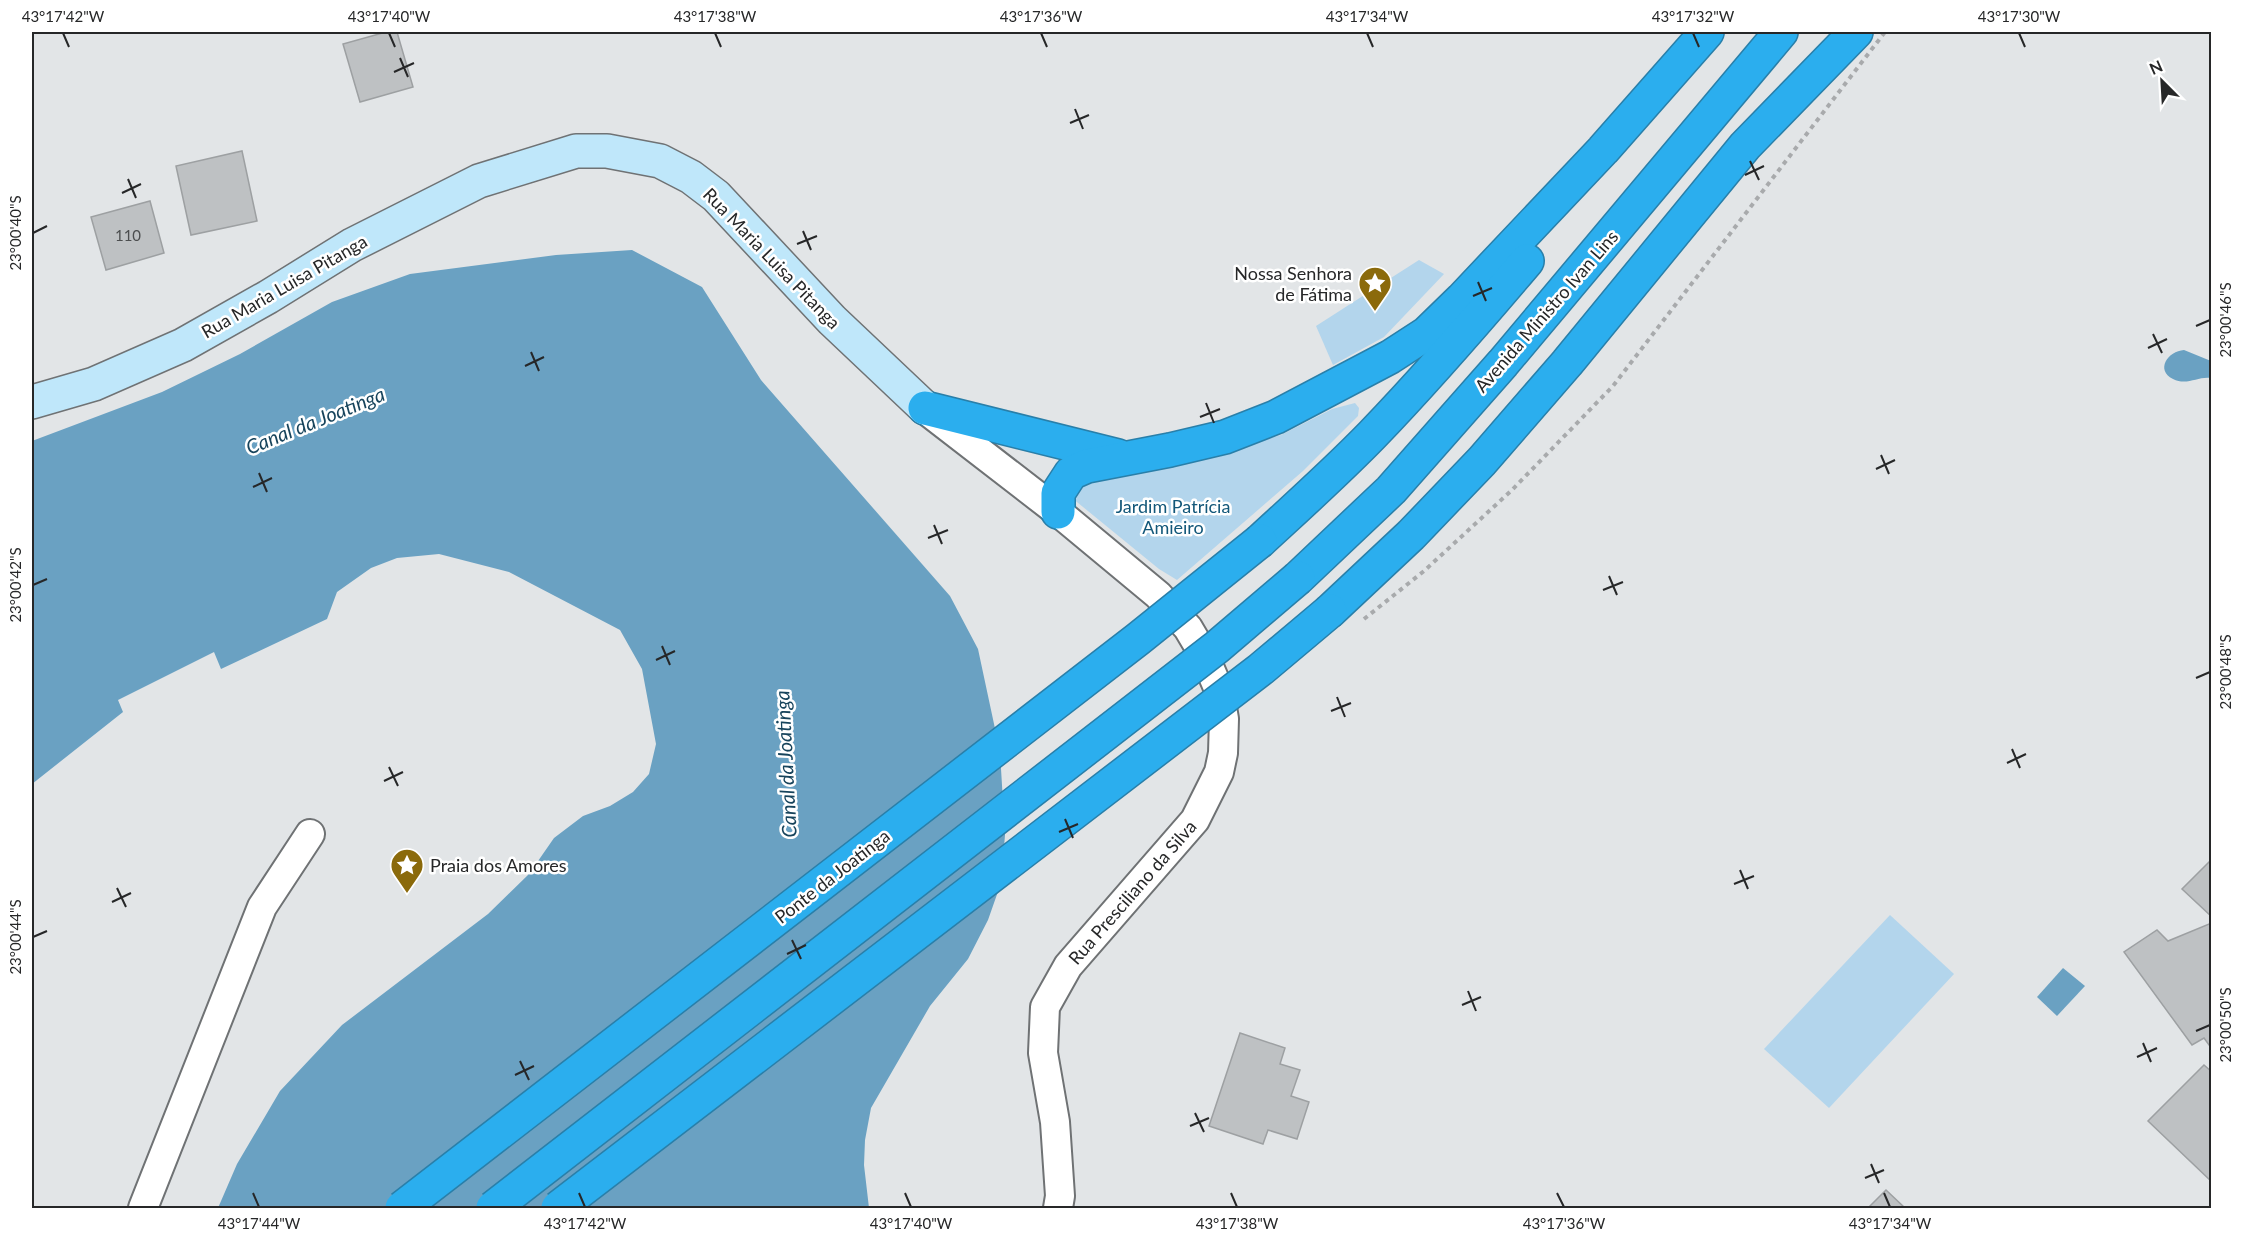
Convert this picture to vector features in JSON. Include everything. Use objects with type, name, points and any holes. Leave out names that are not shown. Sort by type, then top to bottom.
[{"type":"highway","points":[[1058,512],[1058,493],[1071,473],[1087,466],[1225,437],[1276,417],[1390,357],[1427,333],[1603,150],[1707,32]]},
{"type":"highway","name":"Ponte da Joatinga","points":[[402,1209],[1138,639],[1260,541],[1322,485],[1373,434],[1465,334],[1723,32]]},
{"type":"highway","name":"Avenida Ministro Ivan Lins","points":[[493,1209],[1217,647],[1298,578],[1390,490],[1503,363],[1781,32]]},
{"type":"highway","points":[[558,1209],[1188,726],[1330,611],[1411,535],[1482,461],[1567,363],[1744,146],[1856,32]]},
{"type":"highway","points":[[925,408],[1012,428],[1098,453],[1129,457]]},
{"type":"street","name":"Rua Maria Luisa Pitanga","points":[[32,402],[94,384],[183,345],[268,297],[352,245],[479,181],[576,151],[607,152],[660,161],[691,177],[716,196],[832,320],[925,408],[1058,512],[1158,595]]},
{"type":"street","name":"Rua Presciliano da Silva","points":[[1058,1209],[1060,1196],[1055,1122],[1043,1053],[1045,1007],[1068,966],[1195,820],[1219,772],[1223,753],[1224,719],[1219,690],[1204,655],[1188,628],[1158,595]]},
{"type":"street","points":[[143,1209],[262,907],[310,834]]},
{"type":"green space","points":[[1419,260],[1444,274],[1384,337],[1333,365],[1316,326]]},
{"type":"green space","name":"Jardim Patrícia Amieiro","points":[[1355,403],[1359,408],[1358,416],[1303,471],[1177,580],[1159,569],[1072,498],[1073,489],[1095,476],[1147,472],[1206,458],[1281,435],[1332,409]]},
{"type":"green space","points":[[1890,915],[1954,974],[1829,1108],[1764,1049]]},
{"type":"water","name":"Canal da Joatinga","points":[[632,250],[702,287],[761,380],[950,596],[978,649],[1000,752],[1005,835],[1001,883],[988,920],[968,959],[930,1006],[871,1108],[865,1140],[864,1165],[869,1208],[218,1208],[237,1164],[280,1091],[342,1025],[488,914],[529,874],[554,838],[583,816],[610,806],[633,792],[649,774],[656,744],[642,669],[620,630],[509,572],[439,554],[397,558],[371,568],[337,592],[327,619],[221,669],[214,652],[118,700],[123,712],[32,784],[32,441],[162,392],[240,354],[332,302],[410,274],[556,255]]},
{"type":"water","points":[[2184,350],[2211,361],[2211,378],[2183,382],[2168,375],[2164,366],[2166,361],[2173,354]]},
{"type":"water","points":[[2063,968],[2085,986],[2057,1016],[2037,997]]},
{"type":"building","points":[[386,32],[397,32],[413,87],[360,102],[343,44]]},
{"type":"building","points":[[242,151],[257,221],[191,235],[176,166]]},
{"type":"building","points":[[150,201],[164,253],[106,270],[91,217]]},
{"type":"building","points":[[2212,859],[2212,917],[2182,889]]},
{"type":"building","points":[[2209,924],[2212,926],[2212,1049],[2204,1038],[2192,1045],[2124,952],[2157,930],[2168,941]]},
{"type":"building","points":[[1240,1033],[1285,1048],[1280,1064],[1300,1070],[1291,1096],[1309,1102],[1297,1139],[1268,1130],[1263,1144],[1209,1126]]},
{"type":"building","points":[[2204,1065],[2212,1072],[2212,1182],[2148,1121]]},
{"type":"building","points":[[1886,1190],[1905,1208],[1868,1208]]},
{"type":"place","name":"Nossa Senhora de Fátima","points":[[1375,312]]},
{"type":"place","name":"Praia dos Amores","points":[[407,894]]}]
